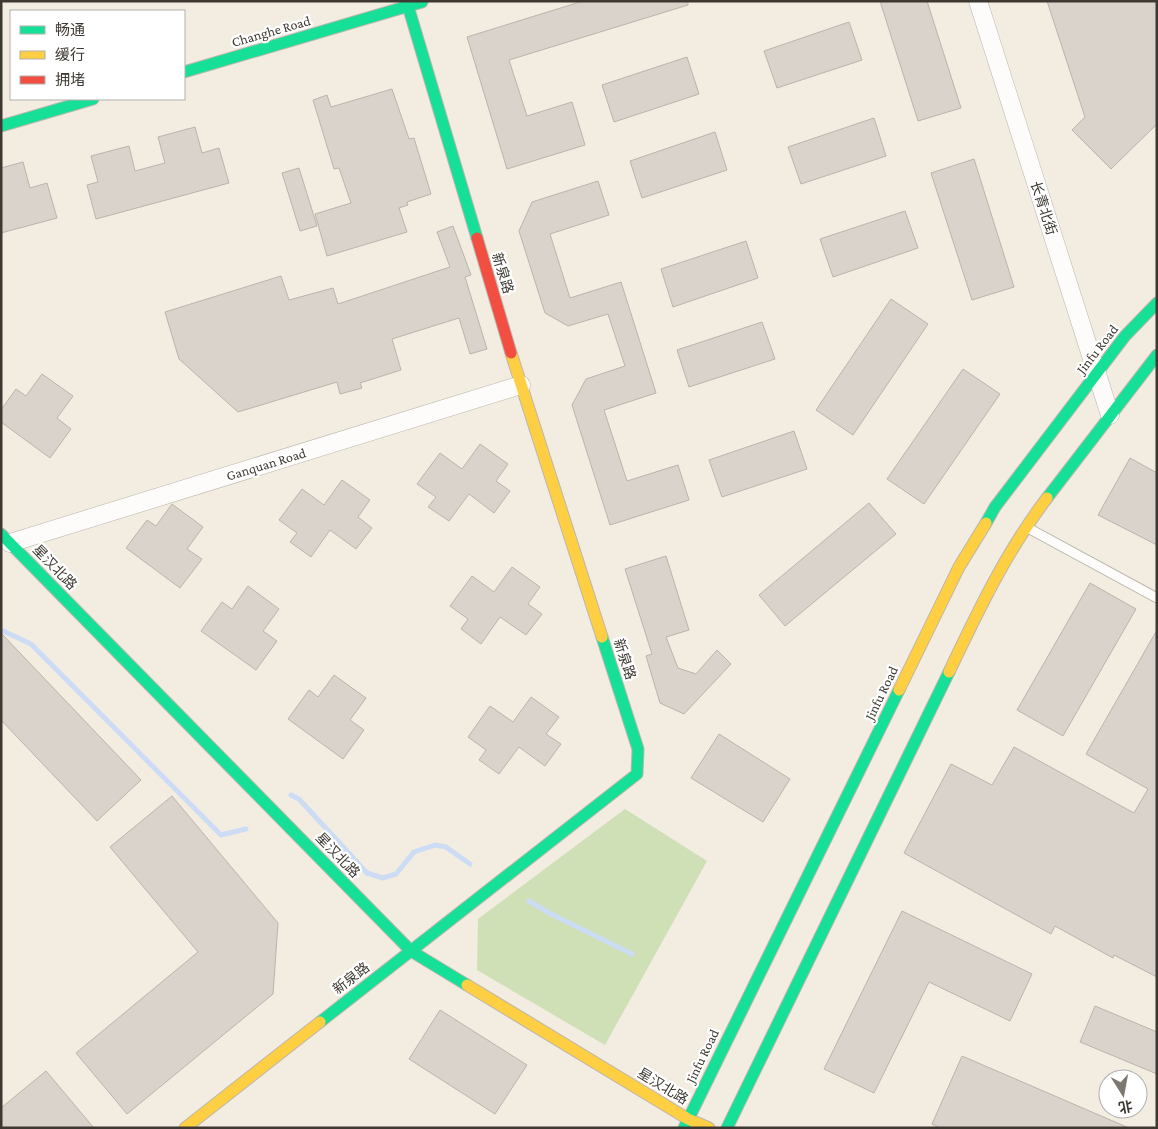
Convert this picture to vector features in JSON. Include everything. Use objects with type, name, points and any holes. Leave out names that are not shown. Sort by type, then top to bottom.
[{"type":"street","name":"Changhe Road","points":[[185,72],[424,1]]},
{"type":"street","name":"长青北街","points":[[978,1],[1110,415]]},
{"type":"street","name":"新泉路","points":[[185,1128],[637,774],[638,749],[521,385],[408,6]]},
{"type":"street","points":[[1,126],[90,100]]},
{"type":"street","name":"Jinfu Road","points":[[686,1123],[959,567],[996,506],[1125,336],[1157,303]]},
{"type":"street","points":[[727,1128],[991,584],[1026,526],[1157,355]]},
{"type":"street","name":"Ganquan Road","points":[[6,538],[521,385]]},
{"type":"street","name":"星汉北路","points":[[6,538],[411,951],[686,1123],[709,1128]]},
{"type":"lane","points":[[1026,526],[1157,598]]},
{"type":"green space","points":[[625,809],[707,861],[605,1045],[477,970],[478,919]]},
{"type":"building","points":[[583,1],[688,1],[688,5],[509,60],[527,116],[572,102],[585,145],[507,169],[467,37]]},
{"type":"building","points":[[880,1],[927,1],[961,108],[918,121]]},
{"type":"building","points":[[1047,1],[1157,1],[1157,124],[1111,169],[1072,130],[1085,117]]},
{"type":"building","points":[[849,22],[862,60],[777,88],[764,51]]},
{"type":"building","points":[[687,57],[699,94],[614,122],[602,85]]},
{"type":"building","points":[[392,89],[409,139],[414,138],[431,194],[407,202],[408,205],[399,208],[407,232],[327,256],[315,214],[351,203],[339,168],[334,169],[313,100],[327,95],[331,107]]},
{"type":"building","points":[[874,118],[886,156],[801,184],[788,147]]},
{"type":"building","points":[[195,127],[202,153],[219,148],[229,183],[96,219],[87,185],[98,182],[91,156],[129,146],[135,171],[165,163],[158,137]]},
{"type":"building","points":[[715,132],[727,170],[642,198],[630,161]]},
{"type":"building","points":[[974,159],[1014,287],[972,300],[931,173]]},
{"type":"building","points":[[23,162],[30,188],[47,183],[57,218],[1,233],[1,168]]},
{"type":"building","points":[[299,168],[317,226],[300,231],[282,173]]},
{"type":"building","points":[[598,181],[609,215],[550,234],[570,298],[621,282],[656,393],[604,410],[627,481],[678,465],[689,500],[610,525],[572,405],[586,379],[625,366],[608,314],[568,326],[545,313],[519,231],[532,202]]},
{"type":"building","points":[[905,211],[918,248],[833,277],[820,239]]},
{"type":"building","points":[[453,226],[471,275],[465,277],[487,349],[470,354],[459,318],[392,339],[401,370],[360,383],[362,388],[340,394],[337,382],[238,412],[179,359],[165,312],[281,276],[289,300],[333,288],[338,304],[450,267],[437,232]]},
{"type":"building","points":[[746,241],[758,278],[673,307],[661,269]]},
{"type":"building","points":[[891,299],[928,324],[853,435],[816,410]]},
{"type":"building","points":[[762,322],[775,359],[689,387],[677,350]]},
{"type":"building","points":[[963,369],[1000,394],[924,504],[887,479]]},
{"type":"building","points":[[42,374],[73,396],[57,418],[71,429],[50,458],[1,422],[1,410],[16,389],[26,396]]},
{"type":"building","points":[[794,431],[807,469],[722,497],[709,460]]},
{"type":"building","points":[[480,444],[508,464],[496,481],[510,491],[494,513],[469,494],[449,521],[428,507],[436,497],[417,484],[440,453],[462,469]]},
{"type":"building","points":[[1130,458],[1157,473],[1157,545],[1098,515]]},
{"type":"building","points":[[342,480],[370,500],[358,517],[372,528],[356,549],[330,530],[311,557],[290,542],[297,533],[279,520],[302,489],[324,505]]},
{"type":"building","points":[[869,503],[896,534],[785,626],[759,595]]},
{"type":"building","points":[[172,504],[203,527],[187,549],[202,559],[180,588],[126,548],[147,520],[156,526]]},
{"type":"building","points":[[666,556],[689,630],[666,637],[678,668],[696,674],[717,650],[731,664],[684,714],[660,703],[646,656],[652,654],[625,569]]},
{"type":"building","points":[[512,567],[540,587],[528,604],[542,614],[526,635],[500,617],[481,644],[461,629],[468,619],[450,606],[472,576],[494,592]]},
{"type":"building","points":[[1090,583],[1136,609],[1063,736],[1017,710]]},
{"type":"building","points":[[248,586],[279,609],[263,631],[277,641],[256,670],[201,631],[222,602],[232,609]]},
{"type":"building","points":[[1157,630],[1157,977],[1114,955],[1113,958],[1055,926],[1051,934],[904,853],[951,764],[992,785],[1014,747],[1134,813],[1148,789],[1086,754]]},
{"type":"building","points":[[1,633],[141,780],[97,821],[1,720]]},
{"type":"building","points":[[334,675],[366,698],[350,720],[364,730],[343,759],[288,719],[309,690],[318,697]]},
{"type":"building","points":[[531,697],[559,717],[546,734],[561,744],[545,766],[519,747],[499,774],[479,760],[486,750],[468,737],[490,706],[513,722]]},
{"type":"building","points":[[719,734],[790,779],[763,822],[691,778]]},
{"type":"building","points":[[172,796],[278,923],[273,994],[127,1114],[76,1053],[198,952],[110,847]]},
{"type":"building","points":[[902,911],[1032,974],[1010,1021],[929,982],[874,1093],[824,1069]]},
{"type":"building","points":[[1095,1006],[1157,1032],[1157,1074],[1148,1069],[1080,1042]]},
{"type":"building","points":[[440,1010],[527,1065],[495,1114],[409,1059]]},
{"type":"building","points":[[962,1056],[1098,1115],[1098,1119],[1108,1119],[1129,1128],[940,1128],[932,1124]]},
{"type":"building","points":[[46,1071],[94,1128],[1,1128],[1,1108]]},
{"type":"waterway","points":[[1,630],[31,644],[221,835],[246,829]]},
{"type":"waterway","points":[[291,795],[299,799],[367,873],[383,878],[396,874],[414,852],[435,845],[446,847],[470,864]]},
{"type":"waterway","points":[[529,901],[632,954]]},
{"type":"traffic: fast","points":[[185,72],[422,2]]},
{"type":"traffic: fast","points":[[408,6],[477,238]]},
{"type":"traffic: fast","points":[[1,126],[90,100]]},
{"type":"traffic: fast","points":[[986,523],[995,507],[1125,336],[1157,303]]},
{"type":"traffic: fast","points":[[1047,498],[1157,355]]},
{"type":"traffic: fast","points":[[1,534],[411,951],[467,985]]},
{"type":"traffic: fast","points":[[320,1022],[637,774],[638,749],[602,637]]},
{"type":"traffic: fast","points":[[727,1128],[949,672]]},
{"type":"traffic: fast","points":[[684,1128],[899,690]]},
{"type":"traffic: slow","points":[[511,353],[602,637]]},
{"type":"traffic: slow","points":[[949,672],[982,604],[1018,539],[1047,498]]},
{"type":"traffic: slow","points":[[899,690],[959,567],[986,523]]},
{"type":"traffic: slow","points":[[467,985],[688,1119],[709,1128]]},
{"type":"traffic: slow","points":[[185,1128],[320,1022]]},
{"type":"traffic: jam","points":[[477,238],[511,353]]}]
